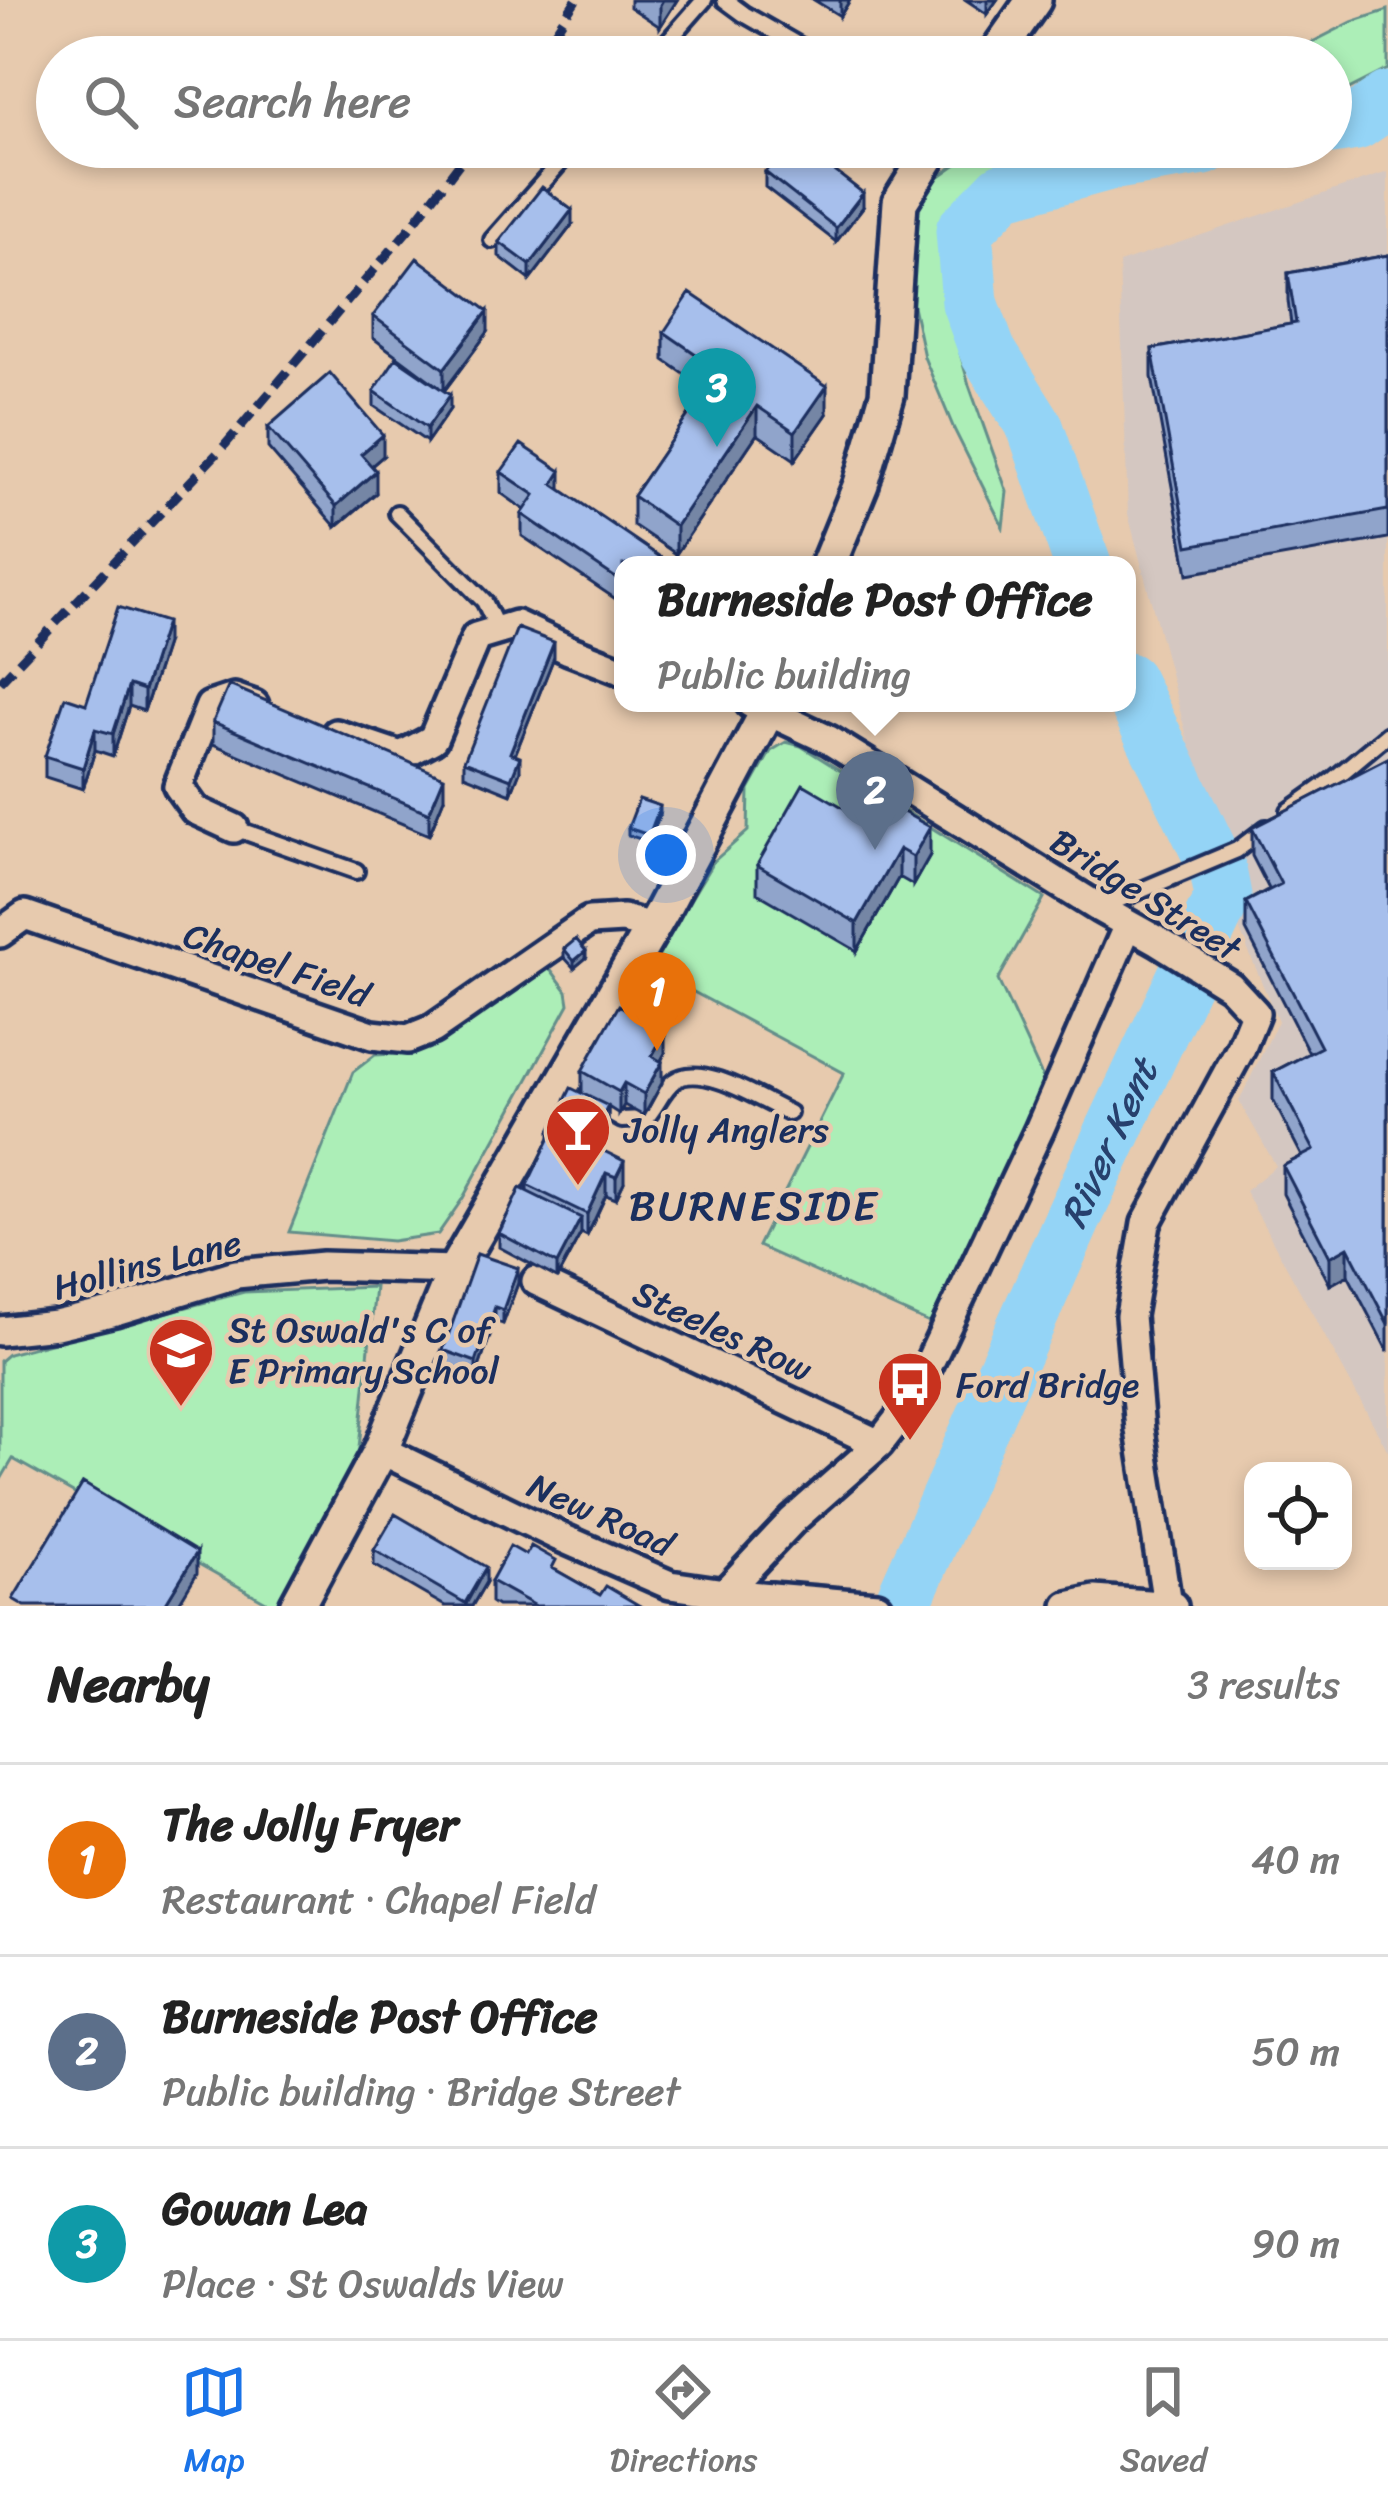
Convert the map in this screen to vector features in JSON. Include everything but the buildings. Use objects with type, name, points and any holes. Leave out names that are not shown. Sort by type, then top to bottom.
[{"type":"street","points":[[1009,36],[1034,0]]},
{"type":"street","points":[[832,556],[861,484],[887,395],[900,202],[921,168]]},
{"type":"street","points":[[317,727],[401,756],[433,739],[476,637],[515,625],[614,668]]},
{"type":"street","points":[[234,828],[195,810],[178,786],[210,706],[234,698],[276,712]]},
{"type":"street","points":[[298,1606],[381,1450],[455,1270],[652,927],[760,712]]},
{"type":"street","name":"Bridge Street","points":[[777,712],[1159,941],[1230,986],[1255,1012],[1241,1048],[1146,1223],[1130,1316],[1140,1430],[1170,1605]]},
{"type":"street","name":"Chapel Field","points":[[0,933],[25,915],[372,1036],[408,1039],[433,1029],[589,921],[622,919],[652,927]]},
{"type":"street","points":[[719,1599],[793,1520],[879,1444],[910,1404],[1039,1130],[1128,925]]},
{"type":"street","name":"Hollins Lane","points":[[0,1331],[56,1325],[115,1311],[236,1274],[323,1266],[455,1270]]},
{"type":"street","name":"Steeles Row","points":[[536,1281],[879,1444]]},
{"type":"street","name":"New Road","points":[[381,1450],[560,1538],[670,1585],[719,1599],[877,1606]]},
{"type":"street","points":[[1068,1606],[1095,1600],[1170,1605]]},
{"type":"lane","points":[[672,36],[704,0]]},
{"type":"lane","points":[[725,0],[782,36]]},
{"type":"lane","points":[[492,240],[555,168]]},
{"type":"lane","points":[[397,513],[484,601],[498,630]]},
{"type":"lane","points":[[1099,908],[1237,850],[1388,734]]},
{"type":"lane","points":[[234,828],[356,871]]},
{"type":"lane","points":[[561,1086],[622,1120],[636,1121],[650,1115],[677,1078],[699,1074],[789,1113]]},
{"type":"shaded area","points":[[1388,172],[1388,1451],[1245,1191],[1276,1166],[1239,1101],[1278,1021],[1235,919],[1128,514],[1119,263]]},
{"type":"green space","points":[[1388,10],[1388,69],[1352,87],[1352,36],[1324,36]]},
{"type":"green space","points":[[951,168],[1016,168],[969,189],[956,218],[946,304],[1007,492],[1003,527],[924,357],[909,287],[921,189]]},
{"type":"green space","points":[[786,742],[801,746],[1044,898],[998,980],[1047,1087],[936,1326],[758,1246],[844,1073],[649,968],[713,862],[748,831],[749,790],[771,751]]},
{"type":"green space","points":[[546,963],[567,991],[569,1004],[463,1198],[438,1234],[392,1241],[289,1232],[353,1072],[375,1055],[438,1045]]},
{"type":"green space","name":"St Oswald's C of E Primary School","points":[[375,1287],[358,1458],[277,1606],[265,1606],[266,1602],[13,1459],[0,1481],[0,1361],[8,1354],[244,1292]]},
{"type":"waterway","name":"River Kent","points":[[1352,123],[1388,100]]},
{"type":"waterway","name":"River Kent","points":[[1080,556],[1035,427],[988,352],[970,303],[964,231],[1003,191],[1087,168]]},
{"type":"waterway","name":"River Kent","points":[[901,1606],[1223,896],[1218,870],[1136,700]]},
{"type":"railway","points":[[552,36],[576,0]]},
{"type":"railway","points":[[0,682],[225,445],[456,168]]},
{"type":"place","name":"Gowan Lea","points":[[717,447]]},
{"type":"place","name":"Burneside Post Office","points":[[875,850]]},
{"type":"place","name":"The Jolly Fryer","points":[[657,1051]]},
{"type":"place","name":"Jolly Anglers","points":[[578,1188]]},
{"type":"place","name":"St Oswald's C of E Primary School","points":[[181,1409]]},
{"type":"place","name":"Ford Bridge","points":[[910,1443]]},
{"type":"district","name":"BURNESIDE","points":[[754,1205]]}]
